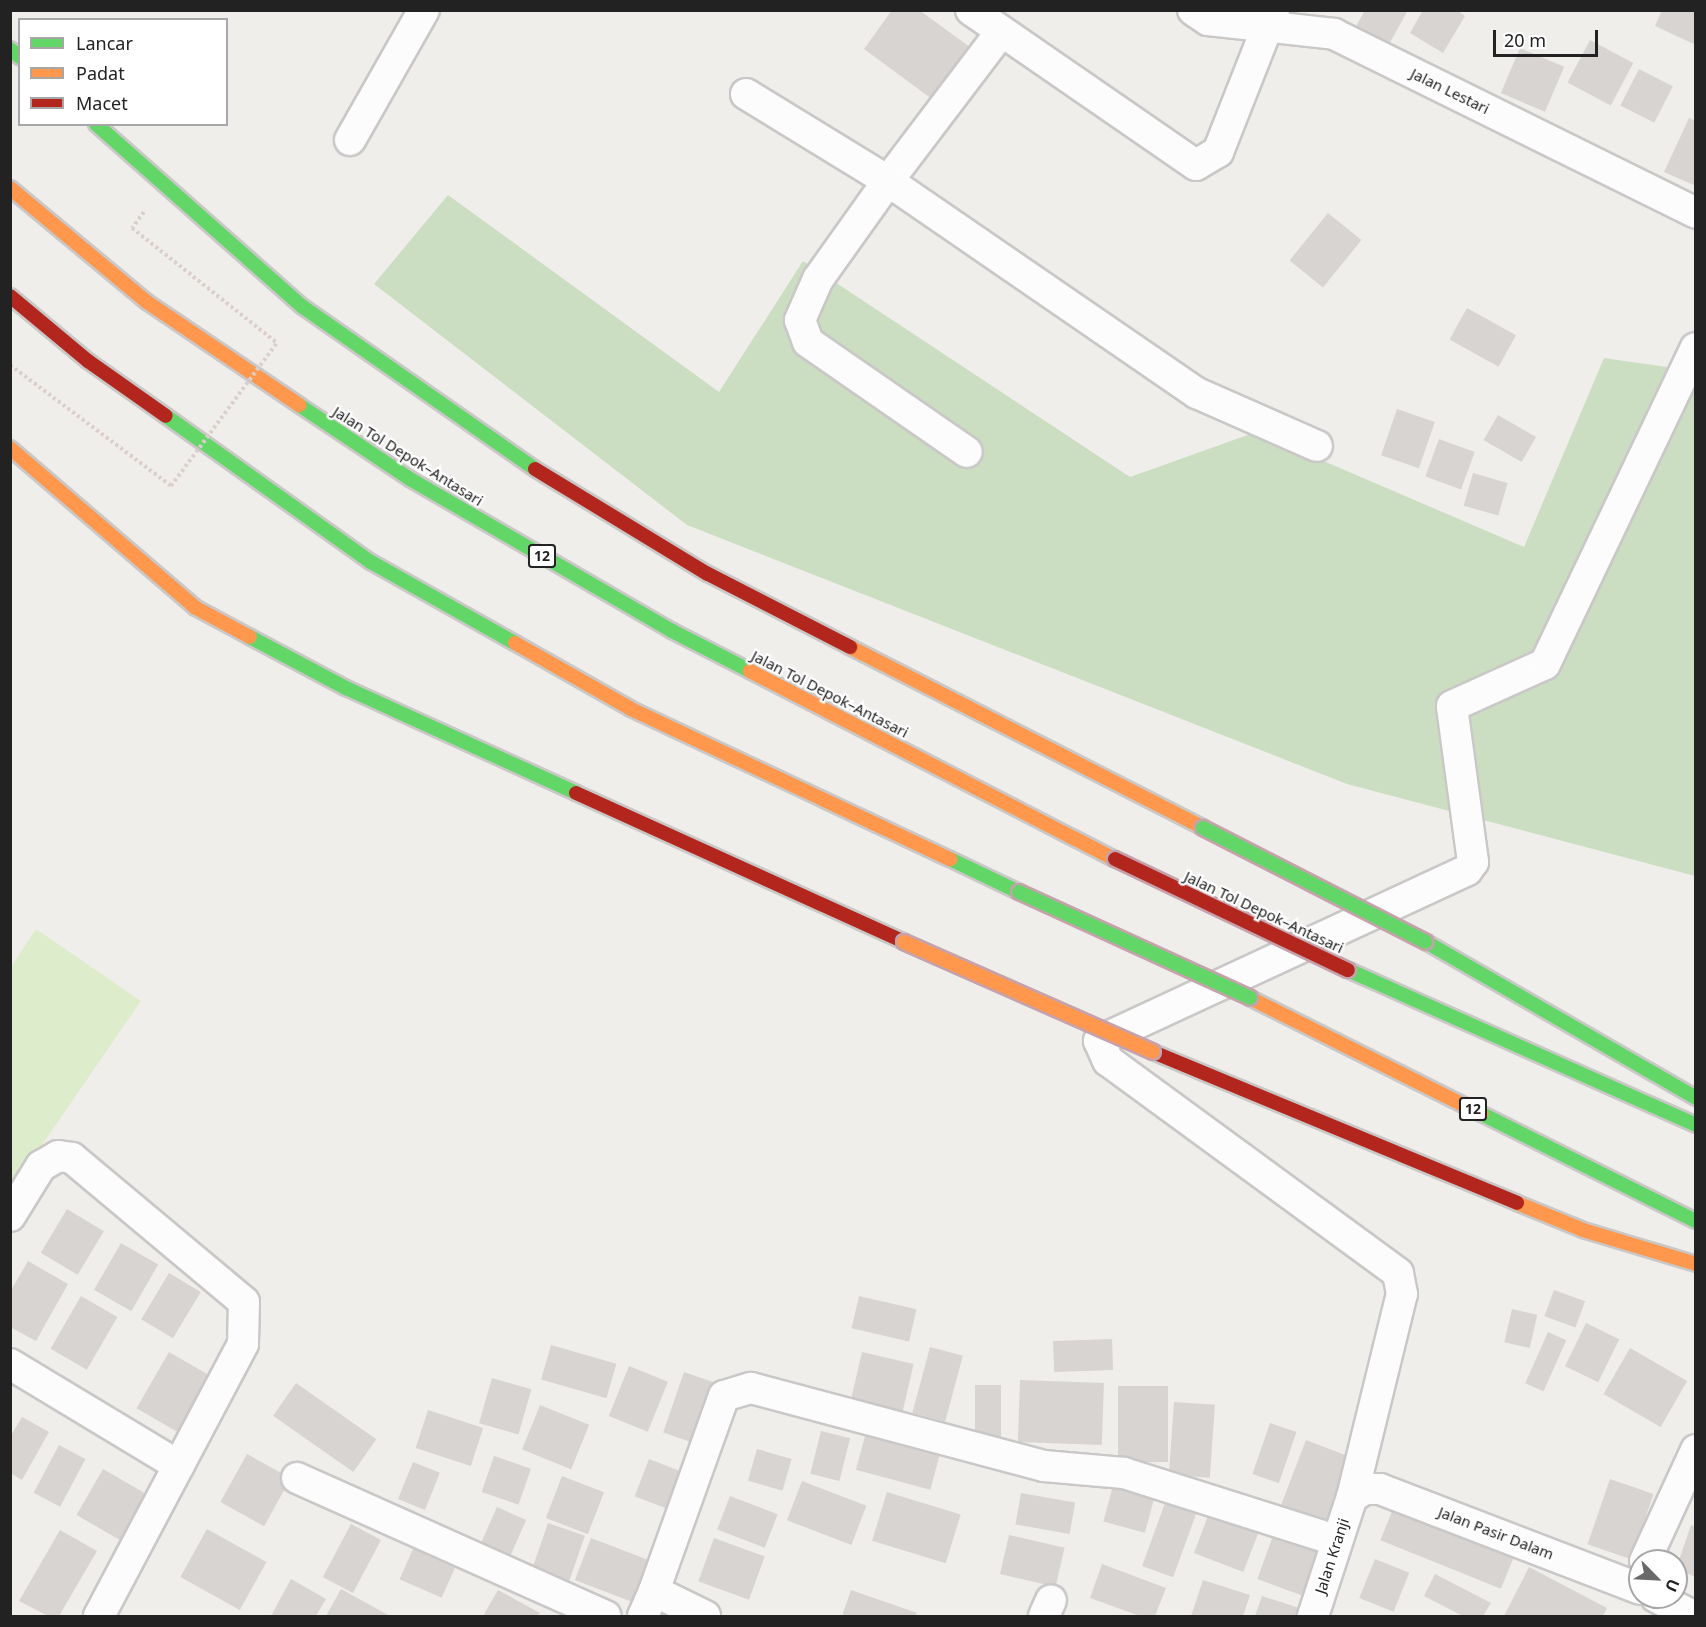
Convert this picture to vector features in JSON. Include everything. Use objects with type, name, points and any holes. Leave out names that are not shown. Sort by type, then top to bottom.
[{"type":"highway","points":[[98,126],[303,308],[503,450],[708,574],[1426,942],[1695,1098]]},
{"type":"highway","name":"Jalan Tol Depok–Antasari","points":[[10,188],[147,302],[410,479],[672,631],[1115,859],[1348,970],[1695,1125]]},
{"type":"highway","name":"12","points":[[10,296],[88,361],[371,562],[631,709],[1250,998],[1695,1221]]},
{"type":"highway","points":[[10,448],[196,608],[346,688],[904,942],[1153,1052],[1583,1230],[1695,1264]]},
{"type":"street","points":[[350,140],[424,10]]},
{"type":"street","points":[[970,10],[1196,165],[1218,152],[1270,19]]},
{"type":"street","name":"Jalan Lestari","points":[[1192,10],[1208,20],[1270,19],[1334,34],[1695,213]]},
{"type":"street","points":[[967,452],[808,342],[800,320],[818,279],[888,181],[1001,32]]},
{"type":"street","points":[[746,94],[888,181],[1197,393],[1317,446]]},
{"type":"street","name":"Jalan Kranji","points":[[1313,1617],[1335,1540],[1352,1497],[1402,1293],[1398,1273],[1108,1061],[1099,1041],[1467,870],[1473,862],[1452,706],[1545,664],[1695,348]]},
{"type":"street","points":[[10,1216],[41,1166],[58,1156],[72,1158],[244,1302],[243,1344],[99,1617]]},
{"type":"street","points":[[10,1364],[179,1466]]},
{"type":"street","points":[[705,1617],[649,1604],[724,1396],[751,1388],[1044,1466],[1124,1473],[1335,1540]]},
{"type":"street","points":[[1656,1549],[1695,1450]]},
{"type":"street","points":[[297,1478],[604,1617]]},
{"type":"street","name":"Jalan Pasir Dalam","points":[[1352,1497],[1365,1489],[1380,1489],[1628,1576]]},
{"type":"path","points":[[10,365],[171,486],[277,343],[132,228],[165,185]]},
{"type":"green space","points":[[448,195],[719,392],[803,261],[1130,477],[1256,432],[1524,547],[1604,358],[1688,370],[1695,357],[1695,876],[1347,784],[687,525],[374,284]]},
{"type":"green space","points":[[36,929],[141,1001],[11,1190],[11,967]]},
{"type":"building","points":[[892,10],[919,10],[974,50],[936,102],[864,49]]},
{"type":"building","points":[[1365,10],[1408,10],[1388,46],[1355,28]]},
{"type":"building","points":[[1423,10],[1457,10],[1465,16],[1443,53],[1410,33]]},
{"type":"building","points":[[1662,10],[1696,10],[1696,45],[1655,26]]},
{"type":"building","points":[[1590,40],[1633,63],[1611,105],[1567,82]]},
{"type":"building","points":[[1520,48],[1564,67],[1545,112],[1501,93]]},
{"type":"building","points":[[1639,69],[1673,86],[1654,123],[1620,106]]},
{"type":"building","points":[[1689,118],[1696,121],[1696,186],[1664,172]]},
{"type":"building","points":[[1328,213],[1361,240],[1323,287],[1290,260]]},
{"type":"building","points":[[1467,308],[1516,335],[1499,367],[1450,339]]},
{"type":"building","points":[[1397,409],[1435,422],[1419,468],[1381,455]]},
{"type":"building","points":[[1498,415],[1536,437],[1522,462],[1484,440]]},
{"type":"building","points":[[1439,439],[1475,452],[1461,490],[1425,477]]},
{"type":"building","points":[[1473,473],[1508,483],[1498,516],[1464,506]]},
{"type":"building","points":[[67,1209],[104,1231],[78,1275],[41,1253]]},
{"type":"building","points":[[121,1243],[158,1264],[131,1311],[94,1290]]},
{"type":"building","points":[[28,1261],[68,1284],[36,1341],[10,1327],[10,1292]]},
{"type":"building","points":[[169,1273],[201,1292],[173,1338],[141,1319]]},
{"type":"building","points":[[1554,1290],[1585,1301],[1575,1328],[1544,1316]]},
{"type":"building","points":[[81,1296],[117,1317],[87,1370],[50,1349]]},
{"type":"building","points":[[859,1296],[916,1309],[909,1341],[852,1328]]},
{"type":"building","points":[[1512,1309],[1537,1315],[1530,1348],[1504,1342]]},
{"type":"building","points":[[1586,1323],[1619,1339],[1598,1382],[1565,1366]]},
{"type":"building","points":[[1548,1332],[1566,1340],[1543,1391],[1525,1383]]},
{"type":"building","points":[[1112,1339],[1113,1370],[1054,1372],[1053,1341]]},
{"type":"building","points":[[551,1345],[616,1364],[606,1398],[541,1380]]},
{"type":"building","points":[[930,1347],[963,1356],[945,1421],[912,1413]]},
{"type":"building","points":[[1630,1348],[1687,1381],[1661,1427],[1604,1394]]},
{"type":"building","points":[[169,1352],[211,1376],[178,1432],[136,1408]]},
{"type":"building","points":[[862,1352],[914,1364],[901,1417],[850,1405]]},
{"type":"building","points":[[629,1366],[668,1382],[648,1432],[609,1416]]},
{"type":"building","points":[[684,1372],[718,1384],[697,1444],[663,1433]]},
{"type":"building","points":[[492,1378],[531,1389],[518,1434],[479,1423]]},
{"type":"building","points":[[1020,1380],[1104,1383],[1102,1445],[1018,1442]]},
{"type":"building","points":[[296,1383],[376,1439],[353,1472],[273,1416]]},
{"type":"building","points":[[975,1385],[1001,1385],[1001,1444],[975,1444]]},
{"type":"building","points":[[1118,1386],[1168,1386],[1168,1462],[1118,1462]]},
{"type":"building","points":[[1174,1402],[1215,1405],[1210,1478],[1169,1475]]},
{"type":"building","points":[[540,1405],[589,1425],[571,1469],[522,1450]]},
{"type":"building","points":[[428,1410],[483,1428],[471,1466],[416,1448]]},
{"type":"building","points":[[22,1417],[49,1432],[22,1480],[10,1473],[10,1437]]},
{"type":"building","points":[[1270,1423],[1296,1432],[1279,1483],[1252,1474]]},
{"type":"building","points":[[821,1431],[850,1438],[839,1481],[810,1474]]},
{"type":"building","points":[[865,1436],[939,1456],[930,1490],[856,1470]]},
{"type":"building","points":[[1306,1440],[1355,1459],[1330,1526],[1280,1507]]},
{"type":"building","points":[[59,1445],[85,1459],[60,1507],[34,1493]]},
{"type":"building","points":[[757,1449],[792,1459],[783,1491],[748,1481]]},
{"type":"building","points":[[247,1454],[291,1478],[264,1526],[220,1502]]},
{"type":"building","points":[[494,1456],[531,1469],[519,1505],[482,1492]]},
{"type":"building","points":[[649,1459],[691,1475],[677,1512],[635,1496]]},
{"type":"building","points":[[413,1462],[440,1473],[425,1510],[398,1499]]},
{"type":"building","points":[[103,1469],[146,1494],[120,1540],[76,1515]]},
{"type":"building","points":[[562,1476],[604,1492],[588,1534],[546,1518]]},
{"type":"building","points":[[1610,1479],[1653,1494],[1635,1549],[1628,1549],[1628,1558],[1588,1544]]},
{"type":"building","points":[[802,1481],[866,1506],[851,1545],[787,1520]]},
{"type":"building","points":[[1114,1482],[1156,1493],[1145,1533],[1103,1522]]},
{"type":"building","points":[[887,1492],[961,1515],[946,1563],[872,1541]]},
{"type":"building","points":[[1021,1493],[1075,1503],[1070,1534],[1015,1525]]},
{"type":"building","points":[[730,1496],[778,1514],[765,1548],[717,1530]]},
{"type":"building","points":[[1165,1503],[1196,1514],[1173,1577],[1142,1566]]},
{"type":"building","points":[[1395,1504],[1516,1553],[1501,1589],[1380,1540]]},
{"type":"building","points":[[497,1507],[526,1520],[510,1557],[481,1544]]},
{"type":"building","points":[[1210,1511],[1259,1530],[1243,1572],[1194,1553]]},
{"type":"building","points":[[548,1523],[585,1536],[569,1583],[532,1570]]},
{"type":"building","points":[[351,1524],[381,1540],[353,1593],[323,1577]]},
{"type":"building","points":[[1691,1525],[1696,1527],[1696,1577],[1688,1574],[1688,1549],[1683,1549]]},
{"type":"building","points":[[207,1529],[266,1562],[240,1610],[180,1577]]},
{"type":"building","points":[[60,1530],[97,1551],[59,1616],[48,1616],[19,1601]]},
{"type":"building","points":[[1274,1533],[1324,1551],[1307,1597],[1257,1579]]},
{"type":"building","points":[[1009,1535],[1065,1548],[1056,1587],[1000,1574]]},
{"type":"building","points":[[591,1538],[660,1565],[644,1607],[575,1580]]},
{"type":"building","points":[[714,1538],[765,1556],[749,1600],[698,1581]]},
{"type":"building","points":[[413,1549],[455,1568],[442,1598],[400,1579]]},
{"type":"building","points":[[1375,1559],[1409,1573],[1394,1612],[1359,1598]]},
{"type":"building","points":[[1102,1564],[1166,1588],[1155,1616],[1140,1616],[1090,1598]]},
{"type":"building","points":[[1529,1567],[1607,1608],[1603,1616],[1504,1616]]},
{"type":"building","points":[[1435,1574],[1491,1603],[1483,1616],[1463,1616],[1424,1596]]},
{"type":"building","points":[[291,1579],[326,1599],[316,1616],[271,1616]]},
{"type":"building","points":[[1203,1580],[1250,1595],[1243,1616],[1191,1616]]},
{"type":"building","points":[[341,1589],[390,1616],[326,1616]]},
{"type":"building","points":[[498,1590],[540,1613],[537,1616],[483,1616]]},
{"type":"building","points":[[851,1590],[917,1613],[915,1616],[842,1616]]},
{"type":"building","points":[[1262,1596],[1299,1608],[1296,1616],[1255,1616]]},
{"type":"traffic: fast","points":[[10,49],[18,55]]},
{"type":"traffic: fast","points":[[98,126],[303,307],[535,469]]},
{"type":"traffic: fast","points":[[299,405],[410,479],[672,631],[750,671]]},
{"type":"traffic: fast","points":[[166,416],[371,562],[515,643]]},
{"type":"traffic: fast","points":[[250,637],[346,688],[576,793]]},
{"type":"traffic: fast","points":[[1203,828],[1426,942]]},
{"type":"traffic: fast","points":[[950,859],[1019,892]]},
{"type":"traffic: fast","points":[[1019,892],[1250,998]]},
{"type":"traffic: fast","points":[[1426,942],[1696,1098]]},
{"type":"traffic: fast","points":[[1348,970],[1696,1125]]},
{"type":"traffic: fast","points":[[1482,1114],[1696,1221]]},
{"type":"traffic: slow","points":[[10,188],[147,302],[299,405]]},
{"type":"traffic: slow","points":[[10,448],[196,608],[250,637]]},
{"type":"traffic: slow","points":[[515,643],[631,709],[950,859]]},
{"type":"traffic: slow","points":[[850,647],[1203,828]]},
{"type":"traffic: slow","points":[[750,671],[1115,859]]},
{"type":"traffic: slow","points":[[904,942],[1153,1052]]},
{"type":"traffic: slow","points":[[1250,998],[1482,1114]]},
{"type":"traffic: slow","points":[[1517,1203],[1583,1230],[1696,1264]]},
{"type":"traffic: jam","points":[[10,296],[88,361],[166,416]]},
{"type":"traffic: jam","points":[[535,469],[708,574],[850,647]]},
{"type":"traffic: jam","points":[[576,793],[904,942]]},
{"type":"traffic: jam","points":[[1115,859],[1348,970]]},
{"type":"traffic: jam","points":[[1153,1052],[1517,1203]]}]
